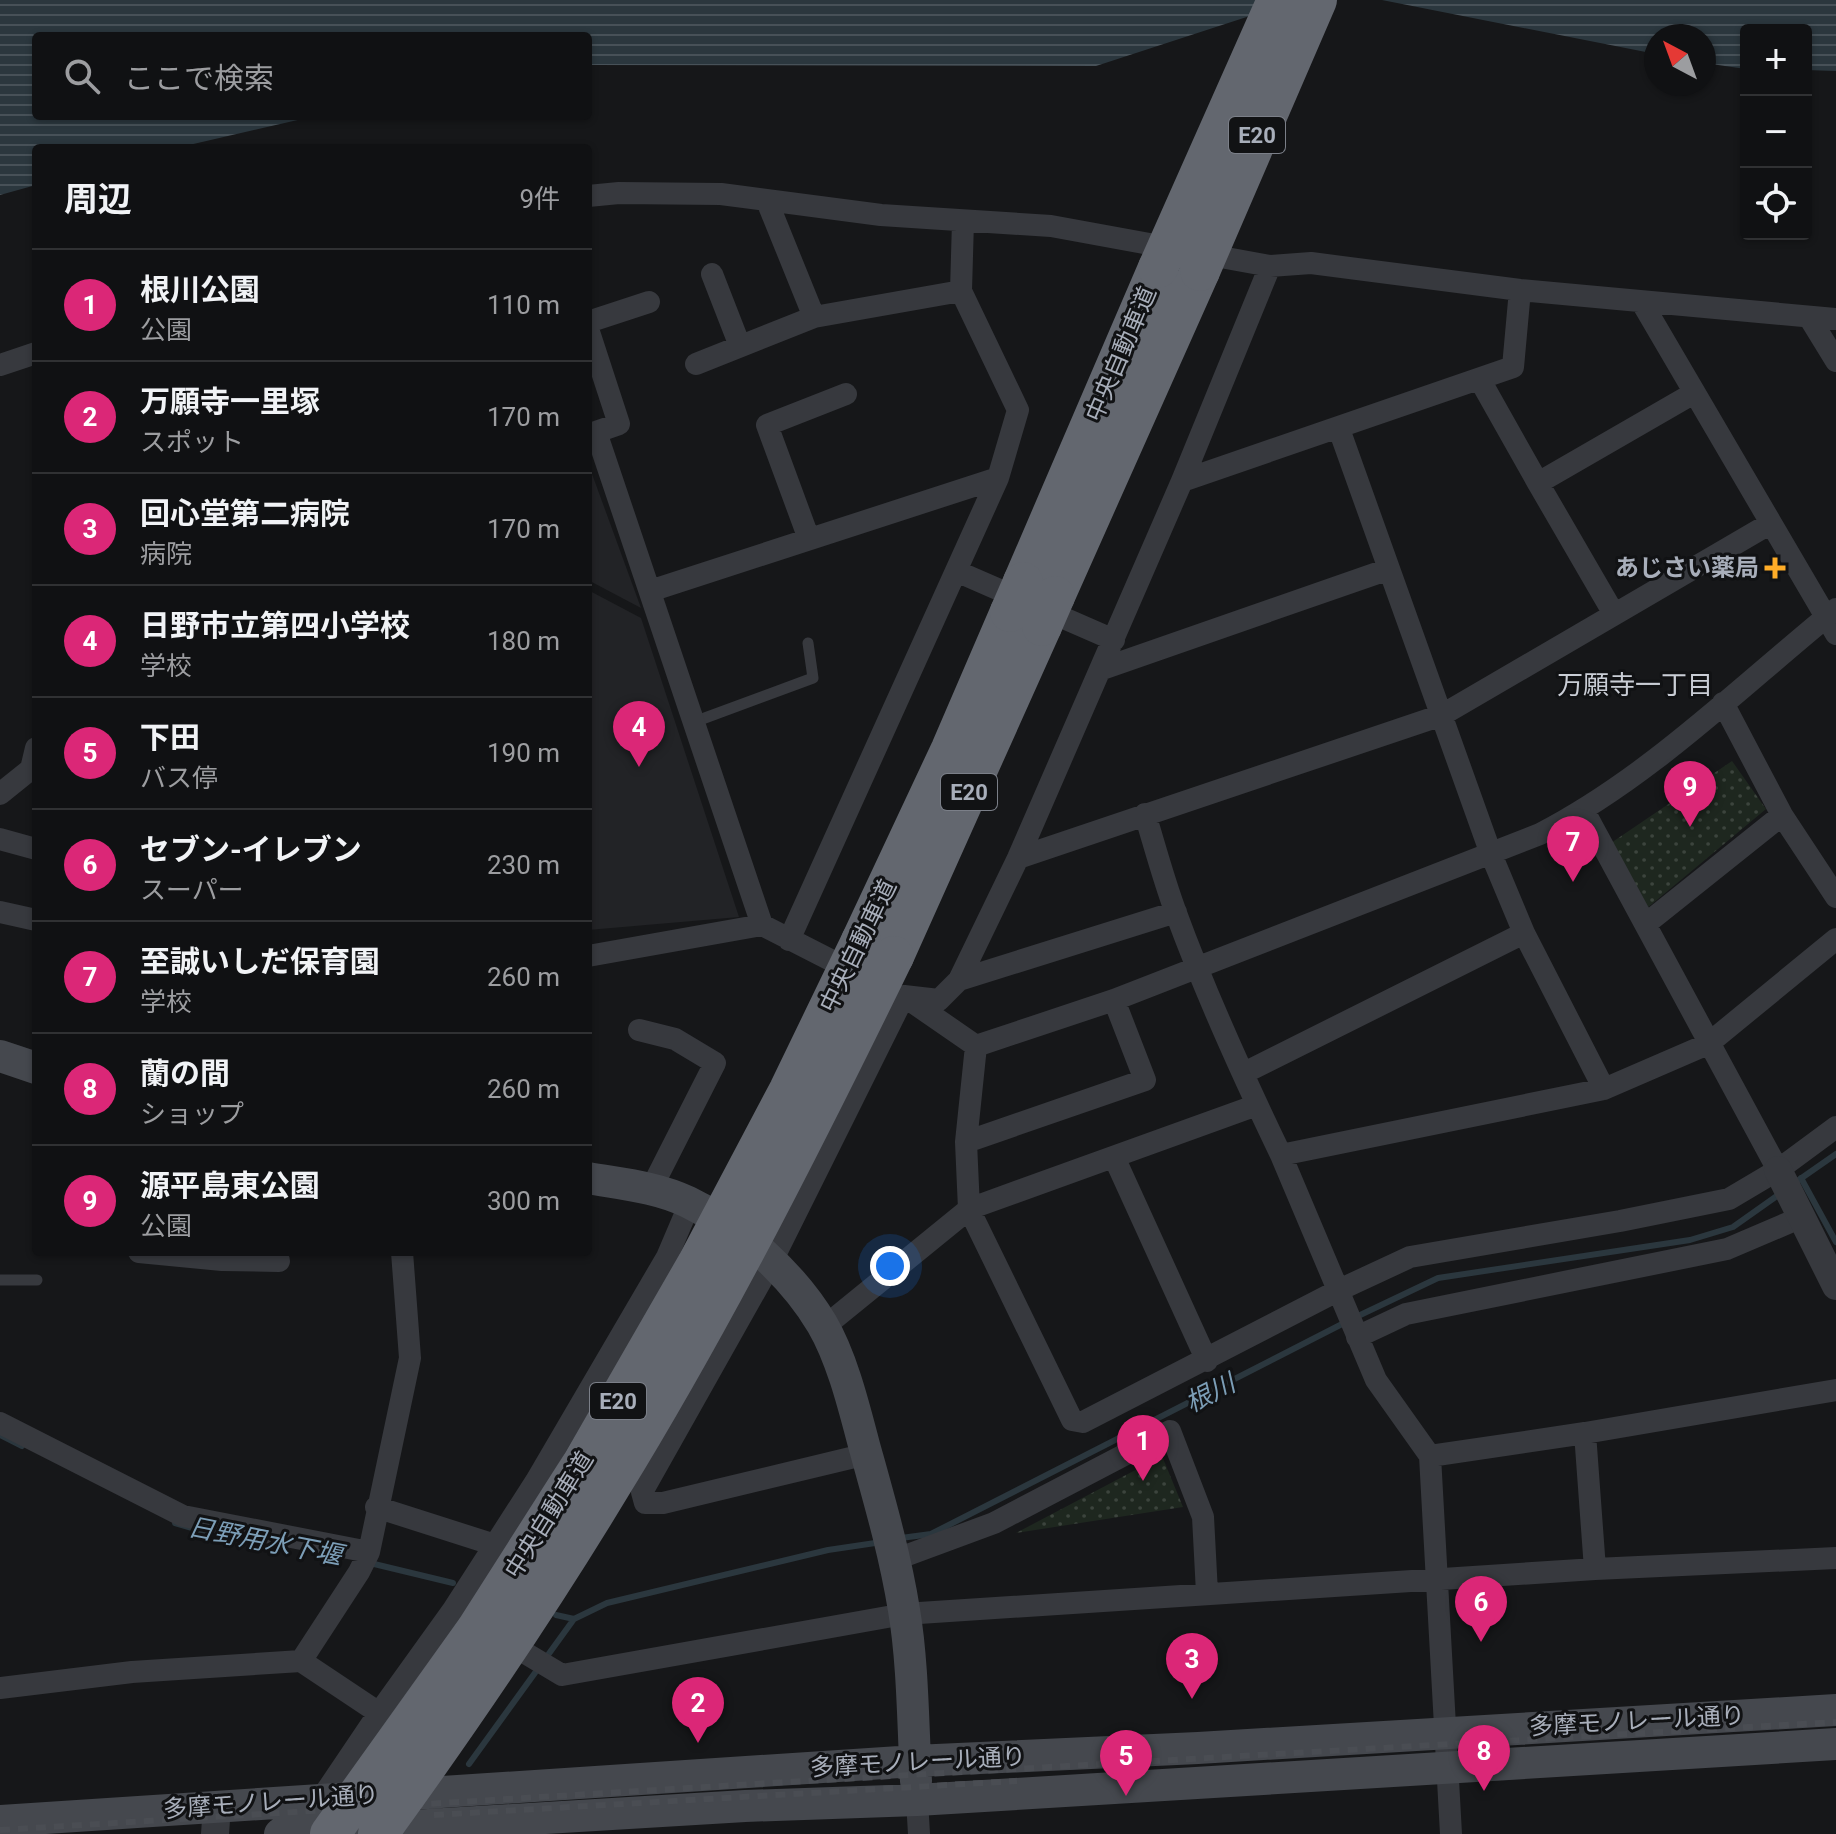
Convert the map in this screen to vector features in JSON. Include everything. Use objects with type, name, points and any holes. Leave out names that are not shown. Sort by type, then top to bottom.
[{"type":"highway","name":"中央自動車道","points":[[1032,604],[1158,268],[1277,0]]},
{"type":"highway","name":"中央自動車道","points":[[391,1831],[612,1486],[757,1230],[878,949],[951,749],[1032,604],[1200,271],[1317,0]]},
{"type":"highway","name":"中央自動車道","points":[[326,1816],[476,1630],[583,1462],[697,1264],[789,1090],[878,949]]},
{"type":"main road","points":[[0,1056],[32,1067]]},
{"type":"main road","points":[[592,1179],[651,1189],[690,1203],[733,1230],[800,1293],[824,1327],[850,1396],[867,1454],[904,1614],[917,1800]]},
{"type":"main road","name":"多摩モノレール通り","points":[[0,1821],[326,1816],[915,1761],[1198,1748],[1836,1710]]},
{"type":"main road","name":"多摩モノレール通り","points":[[280,1834],[391,1831],[745,1806],[917,1800],[1448,1765],[1836,1744]]},
{"type":"main road","points":[[326,1816],[311,1814],[311,1824],[365,1824],[391,1831]]},
{"type":"street","points":[[592,196],[721,194],[963,221],[1051,226],[1270,266],[1311,263],[1520,290],[1836,319]]},
{"type":"street","points":[[767,201],[814,317]]},
{"type":"street","points":[[789,940],[998,478],[1018,410],[961,291],[963,221]]},
{"type":"street","points":[[904,996],[939,1000],[959,980],[1018,858],[1102,669],[1270,266]]},
{"type":"street","points":[[712,274],[740,346]]},
{"type":"street","points":[[1182,481],[1513,367],[1520,290]]},
{"type":"street","points":[[696,364],[814,317],[961,291]]},
{"type":"street","points":[[976,1046],[1114,1000],[1540,834],[1584,811],[1833,620],[1771,523],[1641,301]]},
{"type":"street","points":[[592,321],[649,302]]},
{"type":"street","points":[[1809,317],[1836,361]]},
{"type":"street","points":[[592,341],[619,424],[592,434],[650,591],[762,925]]},
{"type":"street","points":[[0,365],[32,354]]},
{"type":"street","points":[[1480,380],[1614,614]]},
{"type":"street","points":[[1538,483],[1694,393]]},
{"type":"street","points":[[809,539],[767,425],[846,394]]},
{"type":"street","points":[[1339,429],[1491,854],[1524,933],[1604,1089]]},
{"type":"street","points":[[650,591],[998,478]]},
{"type":"street","points":[[1018,858],[1442,715],[1771,523]]},
{"type":"street","points":[[1102,669],[1389,569]]},
{"type":"street","points":[[956,571],[1114,640]]},
{"type":"street","points":[[1723,703],[1782,815],[1836,897]]},
{"type":"street","points":[[0,794],[32,764]]},
{"type":"street","points":[[1584,811],[1647,923],[1836,1286]]},
{"type":"street","points":[[1145,814],[1176,912],[1198,967],[1342,1296],[1355,1333],[1376,1380],[1430,1456],[1451,1834]]},
{"type":"street","points":[[1647,923],[1782,815]]},
{"type":"street","points":[[0,839],[32,848]]},
{"type":"street","points":[[0,912],[32,919]]},
{"type":"street","points":[[959,980],[1176,912]]},
{"type":"street","points":[[592,955],[762,925],[904,996],[976,1046]]},
{"type":"street","points":[[1244,1073],[1524,933]]},
{"type":"street","points":[[1281,1155],[1604,1089],[1708,1044],[1836,939]]},
{"type":"street","points":[[867,1454],[663,1503],[645,1503],[642,1492],[771,1263],[904,996]]},
{"type":"street","points":[[966,1142],[1145,1080],[1114,1000]]},
{"type":"street","points":[[639,1030],[675,1039],[715,1063],[651,1189]]},
{"type":"street","points":[[976,1046],[966,1142],[969,1209],[1072,1420],[1083,1422],[1342,1296],[1410,1257],[1729,1199],[1778,1170],[1836,1127]]},
{"type":"street","points":[[824,1327],[969,1209],[1257,1105]]},
{"type":"street","points":[[1114,1157],[1207,1361]]},
{"type":"street","points":[[326,1816],[379,1713],[453,1610],[575,1416],[667,1257],[690,1203]]},
{"type":"street","points":[[1355,1333],[1406,1314],[1727,1249],[1802,1217]]},
{"type":"street","points":[[180,1256],[279,1261]]},
{"type":"street","points":[[301,1661],[365,1559],[410,1358],[402,1256]]},
{"type":"street","points":[[1430,1456],[1836,1390]]},
{"type":"street","points":[[0,1423],[183,1516],[365,1559]]},
{"type":"street","points":[[890,1544],[994,1523],[1170,1431],[1203,1517],[1207,1593]]},
{"type":"street","points":[[1585,1433],[1595,1569]]},
{"type":"street","points":[[376,1507],[495,1545]]},
{"type":"street","points":[[453,1610],[562,1675],[904,1614],[1438,1578],[1836,1558]]},
{"type":"street","points":[[0,1688],[132,1672],[301,1661],[379,1713]]},
{"type":"street","points":[[917,1800],[919,1834]]},
{"type":"lane","points":[[694,722],[813,678],[808,643]]},
{"type":"lane","points":[[0,1280],[37,1280]]},
{"type":"shaded area","points":[[0,0],[1299,0],[1096,66],[592,65],[592,32],[32,32],[32,120],[298,120],[193,144],[32,144],[32,186],[0,195]]},
{"type":"shaded area","points":[[1382,0],[1836,0],[1836,71],[1812,70],[1812,24],[1740,24],[1740,68],[1716,65],[1716,24],[1644,24],[1644,52]]},
{"type":"shaded area","points":[[592,474],[641,608],[592,582]]},
{"type":"shaded area","points":[[592,592],[641,618],[739,917],[592,930]]},
{"type":"shaded area","points":[[1732,761],[1766,809],[1646,909],[1608,845]]},
{"type":"shaded area","points":[[1162,1456],[1183,1507],[1016,1533]]},
{"type":"waterway","name":"根川","points":[[1793,1184],[1836,1154]]},
{"type":"waterway","points":[[1801,1178],[1836,1242]]},
{"type":"waterway","name":"根川","points":[[1356,1317],[1438,1278],[1690,1240],[1733,1227],[1781,1193]]},
{"type":"waterway","name":"根川","points":[[901,1538],[931,1534],[1346,1322]]},
{"type":"waterway","name":"日野用水下堰","points":[[0,1435],[22,1446]]},
{"type":"waterway","name":"日野用水下堰","points":[[175,1523],[206,1532]]},
{"type":"waterway","name":"根川","points":[[469,1764],[574,1619],[607,1603],[828,1550],[882,1542]]},
{"type":"waterway","name":"日野用水下堰","points":[[370,1563],[453,1583]]},
{"type":"waterway","name":"日野用水下堰","points":[[556,1615],[574,1619]]},
{"type":"railway","points":[[0,1830],[1836,1722]]},
{"type":"railway","points":[[434,1815],[1017,1781]]},
{"type":"place","name":"あじさい薬局","points":[[1775,568]]},
{"type":"place","name":"日野市立第四小学校","points":[[639,767]]},
{"type":"place","name":"源平島東公園","points":[[1690,827]]},
{"type":"place","name":"至誠いしだ保育園","points":[[1573,882]]},
{"type":"place","name":"根川公園","points":[[1143,1481]]},
{"type":"place","name":"セブン-イレブン","points":[[1481,1642]]},
{"type":"place","name":"回心堂第二病院","points":[[1192,1699]]},
{"type":"place","name":"万願寺一里塚","points":[[698,1743]]},
{"type":"place","name":"蘭の間","points":[[1484,1791]]},
{"type":"place","name":"下田","points":[[1126,1796]]},
{"type":"district","name":"万願寺一丁目","points":[[1635,685]]}]
